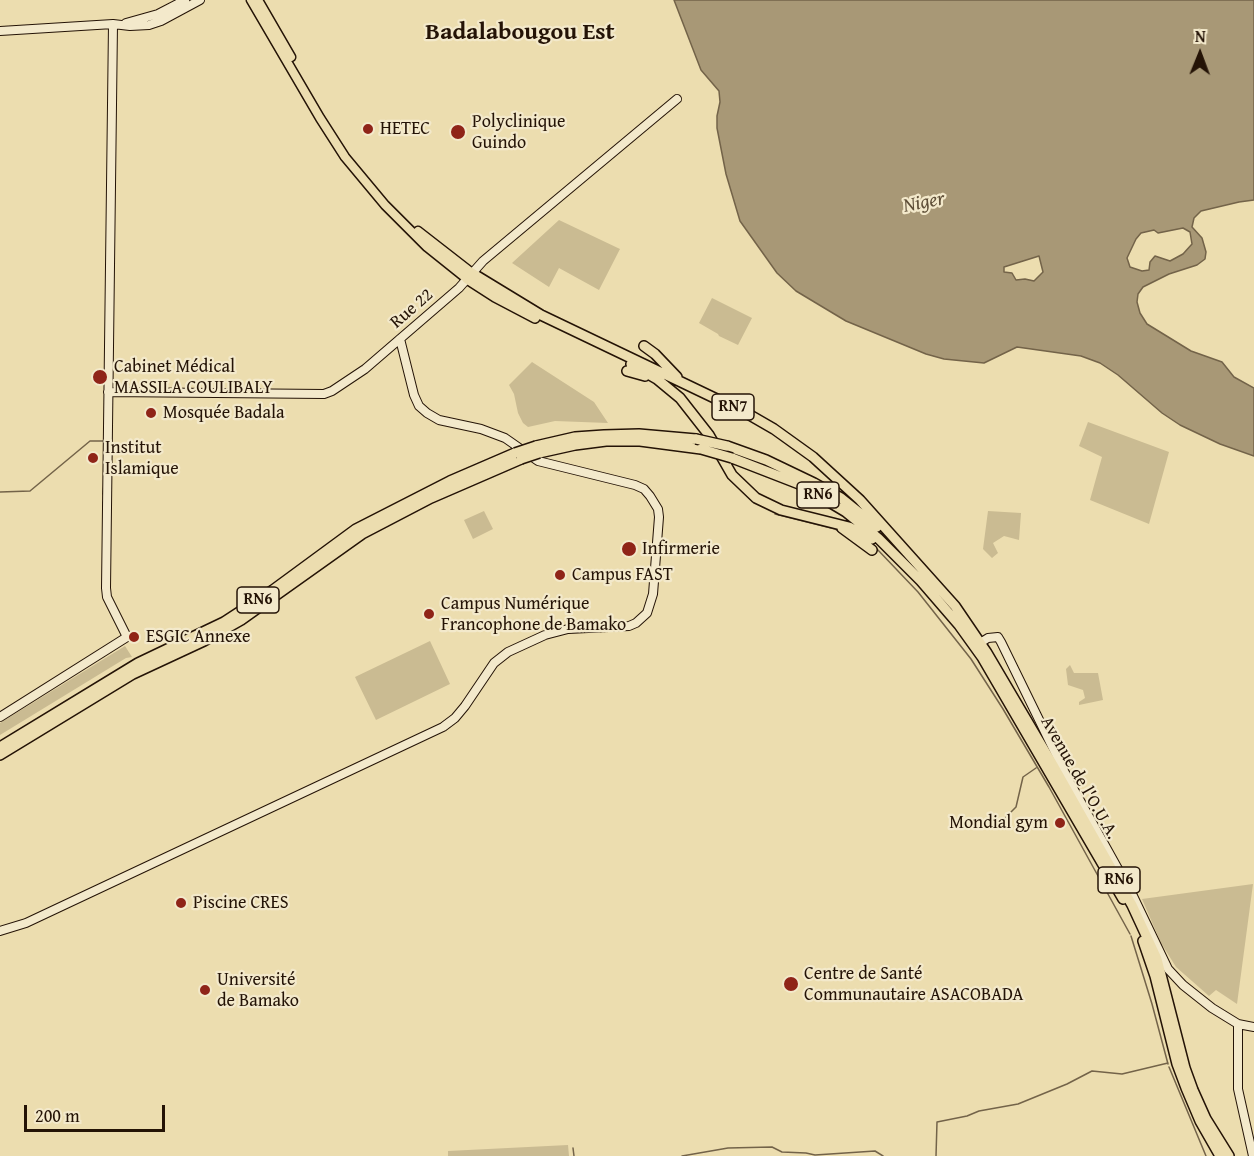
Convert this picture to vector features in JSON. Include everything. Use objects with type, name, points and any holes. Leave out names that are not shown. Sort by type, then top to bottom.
[{"type":"highway","name":"RN7","points":[[470,276],[522,312],[631,363],[657,379],[689,408],[709,435],[732,475],[756,498],[780,510],[859,531],[892,552]]},
{"type":"highway","name":"RN7","points":[[470,276],[542,315],[748,414],[774,429],[813,457],[860,500],[895,540]]},
{"type":"highway","points":[[644,346],[655,354],[680,381]]},
{"type":"highway","points":[[627,371],[657,379]]},
{"type":"highway","name":"RN6","points":[[0,747],[138,663],[224,622],[273,591],[356,529],[450,481],[575,437],[639,434],[727,446],[766,460],[841,498],[895,540]]},
{"type":"highway","name":"RN6","points":[[537,449],[606,441],[640,441],[701,449],[775,473],[821,496],[846,512],[892,552]]},
{"type":"highway","name":"RN6","points":[[0,755],[133,674],[204,641],[241,620],[362,534],[518,456]]},
{"type":"highway","points":[[832,522],[872,550]]},
{"type":"highway","name":"Avenue de l'O.U.A.","points":[[895,540],[955,606],[1124,902],[1140,933],[1155,976],[1177,1064],[1186,1088],[1200,1121],[1220,1156]]},
{"type":"highway","name":"Avenue de l'O.U.A.","points":[[892,552],[977,644],[1079,809],[1119,880],[1146,932],[1165,987],[1185,1068],[1193,1090],[1210,1125],[1229,1156]]},
{"type":"main road","name":"RN7","points":[[251,0],[345,157],[385,205],[427,247],[470,276]]},
{"type":"main road","name":"RN7","points":[[258,0],[324,116],[351,157],[388,202],[417,231],[470,276]]},
{"type":"street","points":[[0,31],[115,24],[158,14],[185,0]]},
{"type":"street","points":[[115,24],[129,26],[161,21],[200,0]]},
{"type":"street","points":[[0,717],[127,637],[107,597],[106,588],[115,24]]},
{"type":"street","name":"Rue 22","points":[[108,392],[324,393],[341,387],[400,339],[470,276],[483,261],[677,99]]},
{"type":"street","points":[[0,931],[26,923],[443,727],[465,706],[494,663],[508,652],[545,635],[568,629],[629,626],[647,613],[653,594],[659,517],[658,509],[644,489],[538,461],[500,436],[481,429],[450,423],[427,413],[419,405],[414,395],[400,339]]},
{"type":"street","name":"Avenue de l'O.U.A.","points":[[977,644],[988,638],[998,637],[1068,779],[1134,896],[1168,969],[1183,985],[1212,1008],[1238,1024]]},
{"type":"street","points":[[1253,1156],[1238,1089],[1238,1024],[1254,1027]]},
{"type":"shaded area","points":[[559,220],[620,249],[599,290],[559,268],[549,287],[512,263]]},
{"type":"shaded area","points":[[712,298],[752,318],[738,345],[699,323]]},
{"type":"shaded area","points":[[532,362],[594,402],[608,423],[555,421],[528,427],[523,423],[509,385]]},
{"type":"shaded area","points":[[1088,422],[1169,452],[1149,524],[1090,500],[1102,457],[1079,446]]},
{"type":"shaded area","points":[[484,511],[493,529],[473,539],[464,520]]},
{"type":"shaded area","points":[[988,511],[1021,513],[1019,540],[1004,536],[993,543],[998,553],[992,558],[983,549]]},
{"type":"shaded area","points":[[430,641],[450,684],[376,720],[355,677]]},
{"type":"shaded area","points":[[125,646],[132,657],[126,658],[0,735],[0,723]]},
{"type":"shaded area","points":[[1070,665],[1074,673],[1098,673],[1103,700],[1079,705],[1079,702],[1085,698],[1083,690],[1068,685],[1066,669]]},
{"type":"shaded area","points":[[1253,884],[1237,1004],[1216,990],[1209,996],[1176,967],[1161,943],[1142,899]]},
{"type":"shaded area","points":[[568,1145],[569,1156],[448,1156],[448,1151]]},
{"type":"water","name":"Niger","points":[[674,0],[1254,0],[1254,200],[1201,211],[1194,218],[1192,227],[1202,238],[1206,252],[1205,259],[1197,265],[1169,274],[1143,287],[1138,294],[1137,302],[1140,313],[1147,324],[1191,351],[1222,362],[1234,377],[1254,388],[1254,456],[1220,444],[1180,425],[1162,413],[1118,375],[1100,363],[1081,356],[1017,347],[984,363],[944,359],[926,354],[846,321],[796,291],[777,273],[740,221],[726,174],[717,128],[719,91],[701,70]],"holes":[[[1183,228],[1190,232],[1192,244],[1183,254],[1170,261],[1155,256],[1150,262],[1149,270],[1142,271],[1130,267],[1127,258],[1141,233],[1154,230],[1158,233]],[[1039,256],[1043,272],[1034,281],[1016,280],[1012,273],[1004,272],[1004,267]]]},
{"type":"waterway","points":[[0,492],[30,491],[90,441],[103,441]]},
{"type":"waterway","points":[[103,494],[104,484]]},
{"type":"waterway","points":[[103,502],[103,512]]},
{"type":"waterway","points":[[775,514],[835,529],[845,536]]},
{"type":"waterway","points":[[877,549],[918,592],[971,659],[1049,787],[1130,934]]},
{"type":"waterway","points":[[1003,820],[1016,807],[1023,777],[1036,768]]},
{"type":"waterway","points":[[1131,936],[1168,1064]]},
{"type":"waterway","points":[[936,1156],[937,1122],[1018,1104],[1092,1071],[1122,1074],[1168,1063]]},
{"type":"waterway","points":[[1169,1067],[1206,1156]]},
{"type":"waterway","points":[[682,1156],[728,1148],[772,1147],[782,1152],[815,1155],[875,1151],[883,1156]]},
{"type":"waterway","points":[[573,1148],[574,1156]]},
{"type":"place","name":"HETEC","points":[[368,129]]},
{"type":"place","name":"Polyclinique Guindo","points":[[458,132]]},
{"type":"place","name":"Cabinet Médical MASSILA COULIBALY","points":[[100,377]]},
{"type":"place","name":"Mosquée Badala","points":[[151,413]]},
{"type":"place","name":"Institut Islamique","points":[[93,458]]},
{"type":"place","name":"Infirmerie","points":[[629,549]]},
{"type":"place","name":"Campus FAST","points":[[560,575]]},
{"type":"place","name":"Campus Numérique Francophone de Bamako","points":[[429,614]]},
{"type":"place","name":"ESGIC Annexe","points":[[134,637]]},
{"type":"place","name":"Mondial gym","points":[[1060,823]]},
{"type":"place","name":"Piscine CRES","points":[[181,903]]},
{"type":"place","name":"Centre de Santé Communautaire ASACOBADA","points":[[791,984]]},
{"type":"place","name":"Université de Bamako","points":[[205,990]]},
{"type":"district","name":"Badalabougou Est","points":[[520,33]]}]
